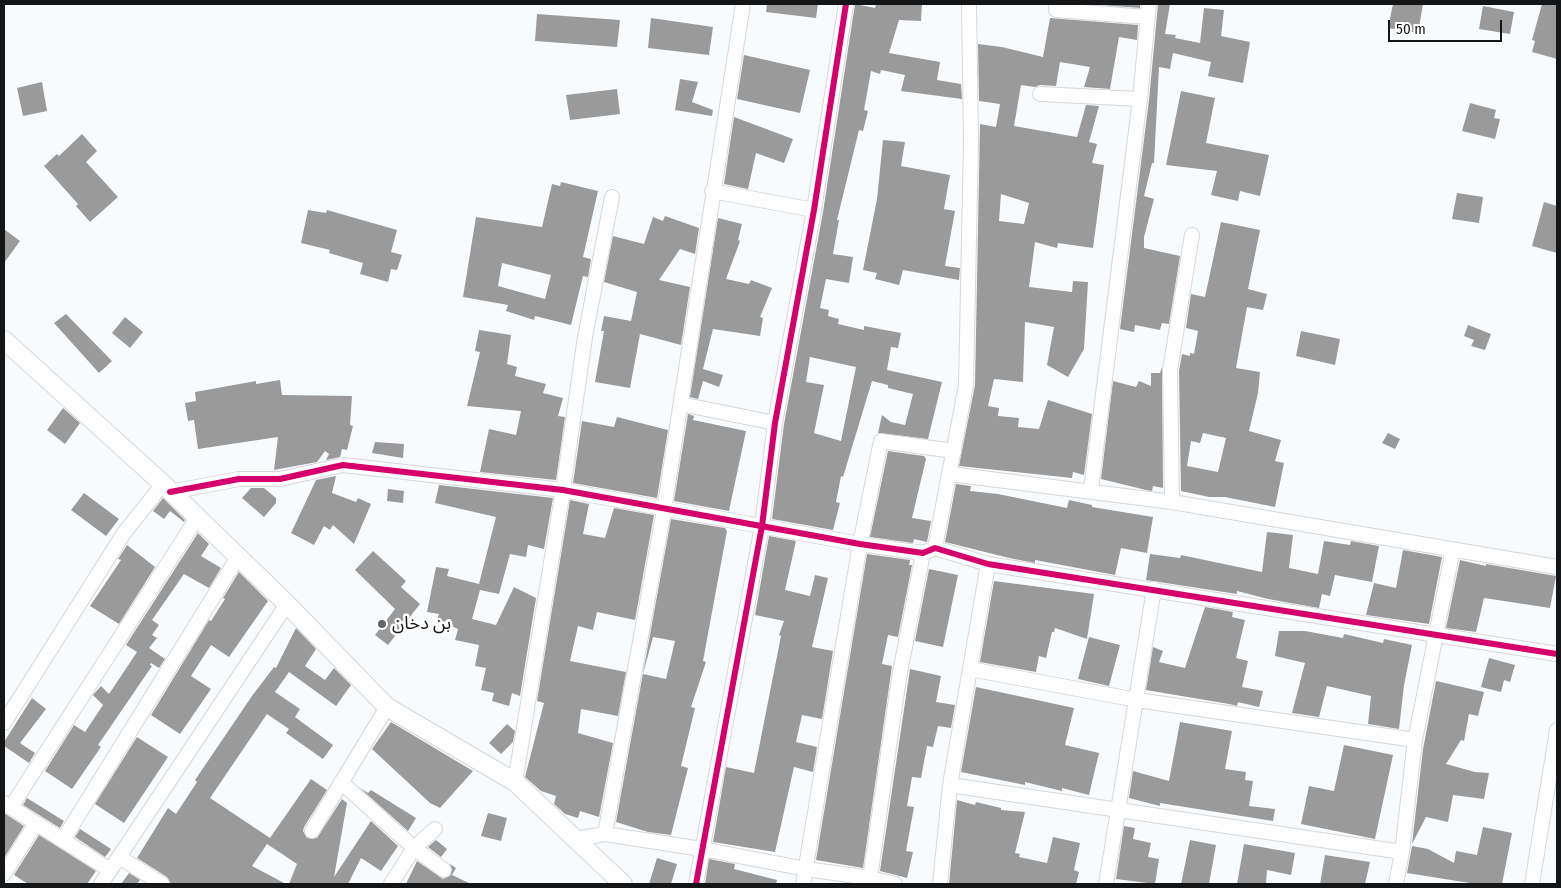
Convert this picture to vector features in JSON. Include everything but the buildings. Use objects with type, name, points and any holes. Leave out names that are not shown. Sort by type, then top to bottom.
[{"type":"street","points":[[605,834],[664,510],[712,191],[743,4]]},
{"type":"street","points":[[696,884],[762,526],[775,423],[814,210],[846,4]]},
{"type":"street","points":[[870,878],[899,678],[929,550],[950,474],[966,385],[972,142],[968,4]]},
{"type":"street","points":[[1056,4],[1056,10],[1148,10],[1140,99],[1090,490]]},
{"type":"street","points":[[1040,94],[1140,99]]},
{"type":"street","points":[[712,191],[814,210]]},
{"type":"street","points":[[515,782],[563,490],[585,337],[612,197]]},
{"type":"street","points":[[1172,502],[1170,370],[1192,234]]},
{"type":"street","points":[[4,340],[166,488],[287,604],[387,707],[515,782],[623,884]]},
{"type":"street","points":[[681,404],[775,423]]},
{"type":"street","points":[[803,884],[860,544],[881,440],[954,451]]},
{"type":"street","points":[[4,723],[124,533],[166,488],[239,479],[280,479],[343,465],[563,490],[664,510],[860,544],[929,550],[988,564],[1557,654]]},
{"type":"street","points":[[950,474],[1090,490],[1172,502],[1557,566]]},
{"type":"street","points":[[110,870],[7,804],[197,518]]},
{"type":"street","points":[[1396,884],[1402,852],[1414,740],[1453,549]]},
{"type":"street","points":[[63,840],[238,557]]},
{"type":"street","points":[[940,884],[950,785],[988,564]]},
{"type":"street","points":[[1106,884],[1154,589]]},
{"type":"street","points":[[101,884],[287,604]]},
{"type":"street","points":[[970,670],[1137,700],[1414,740]]},
{"type":"street","points":[[312,831],[387,707]]},
{"type":"street","points":[[1532,884],[1557,730]]},
{"type":"street","points":[[341,782],[414,848],[444,870]]},
{"type":"street","points":[[950,785],[1402,852]]},
{"type":"street","points":[[4,874],[36,823]]},
{"type":"street","points":[[391,884],[414,848],[435,829]]},
{"type":"street","points":[[575,839],[605,834],[702,849],[806,870],[870,878],[895,884]]},
{"type":"street","points":[[119,857],[162,884]]},
{"type":"cycle path","points":[[696,884],[762,526],[775,423],[814,210],[846,4]]},
{"type":"cycle path","points":[[170,492],[239,479],[280,479],[343,465],[563,490],[860,544],[923,553],[935,548],[988,564],[1557,654]]},
{"type":"place","name":"بن دخان","points":[[382,624]]}]
